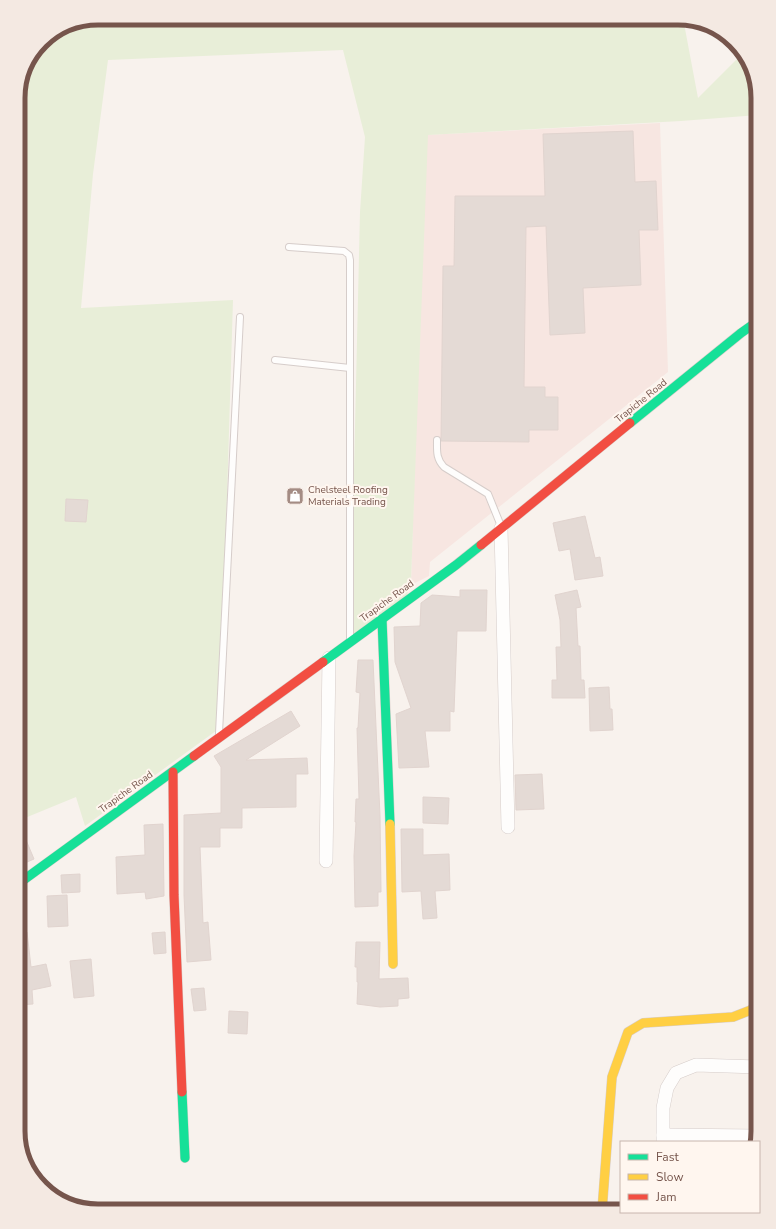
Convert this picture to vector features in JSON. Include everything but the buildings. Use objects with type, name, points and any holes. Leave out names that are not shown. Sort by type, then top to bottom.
[{"type":"street","name":"Trapiche Road","points":[[25,879],[456,565],[751,326]]},
{"type":"street","points":[[501,528],[508,827]]},
{"type":"street","points":[[382,619],[390,816],[393,964]]},
{"type":"street","points":[[326,861],[329,658]]},
{"type":"street","points":[[173,772],[174,895],[185,1158]]},
{"type":"street","points":[[603,1204],[612,1077],[628,1032],[643,1023],[733,1017],[751,1010]]},
{"type":"street","points":[[750,1136],[663,1139],[663,1108],[667,1088],[676,1073],[696,1065],[751,1067]]},
{"type":"lane","points":[[289,247],[344,251],[349,255],[350,260],[350,643]]},
{"type":"lane","points":[[219,737],[240,317]]},
{"type":"lane","points":[[275,360],[350,368]]},
{"type":"lane","points":[[437,440],[438,459],[440,463],[488,494],[501,528]]},
{"type":"shaded area","points":[[660,123],[668,372],[430,562],[429,576],[411,585],[425,135]]},
{"type":"green space","points":[[98,25],[683,25],[684,25],[698,98],[739,57],[744,65],[749,79],[751,116],[681,121],[428,135],[411,581],[405,602],[350,643],[360,212],[365,137],[343,50],[108,60],[93,174],[81,308],[233,300],[220,728],[85,826],[76,797],[25,818],[25,93],[27,79],[32,65],[40,53],[57,37],[65,32],[83,26]]},
{"type":"traffic: fast","points":[[630,423],[751,326]]},
{"type":"traffic: fast","points":[[323,662],[481,545]]},
{"type":"traffic: fast","points":[[382,619],[390,824]]},
{"type":"traffic: fast","points":[[25,879],[194,756]]},
{"type":"traffic: fast","points":[[182,1092],[185,1158]]},
{"type":"traffic: slow","points":[[390,824],[393,964]]},
{"type":"traffic: slow","points":[[603,1204],[612,1077],[628,1032],[643,1023],[733,1017],[751,1010]]},
{"type":"traffic: jam","points":[[481,545],[630,423]]},
{"type":"traffic: jam","points":[[194,756],[323,662]]},
{"type":"traffic: jam","points":[[173,772],[174,895],[182,1092]]},
{"type":"place","name":"Chelsteel Roofing Materials Trading","points":[[295,496]]}]
